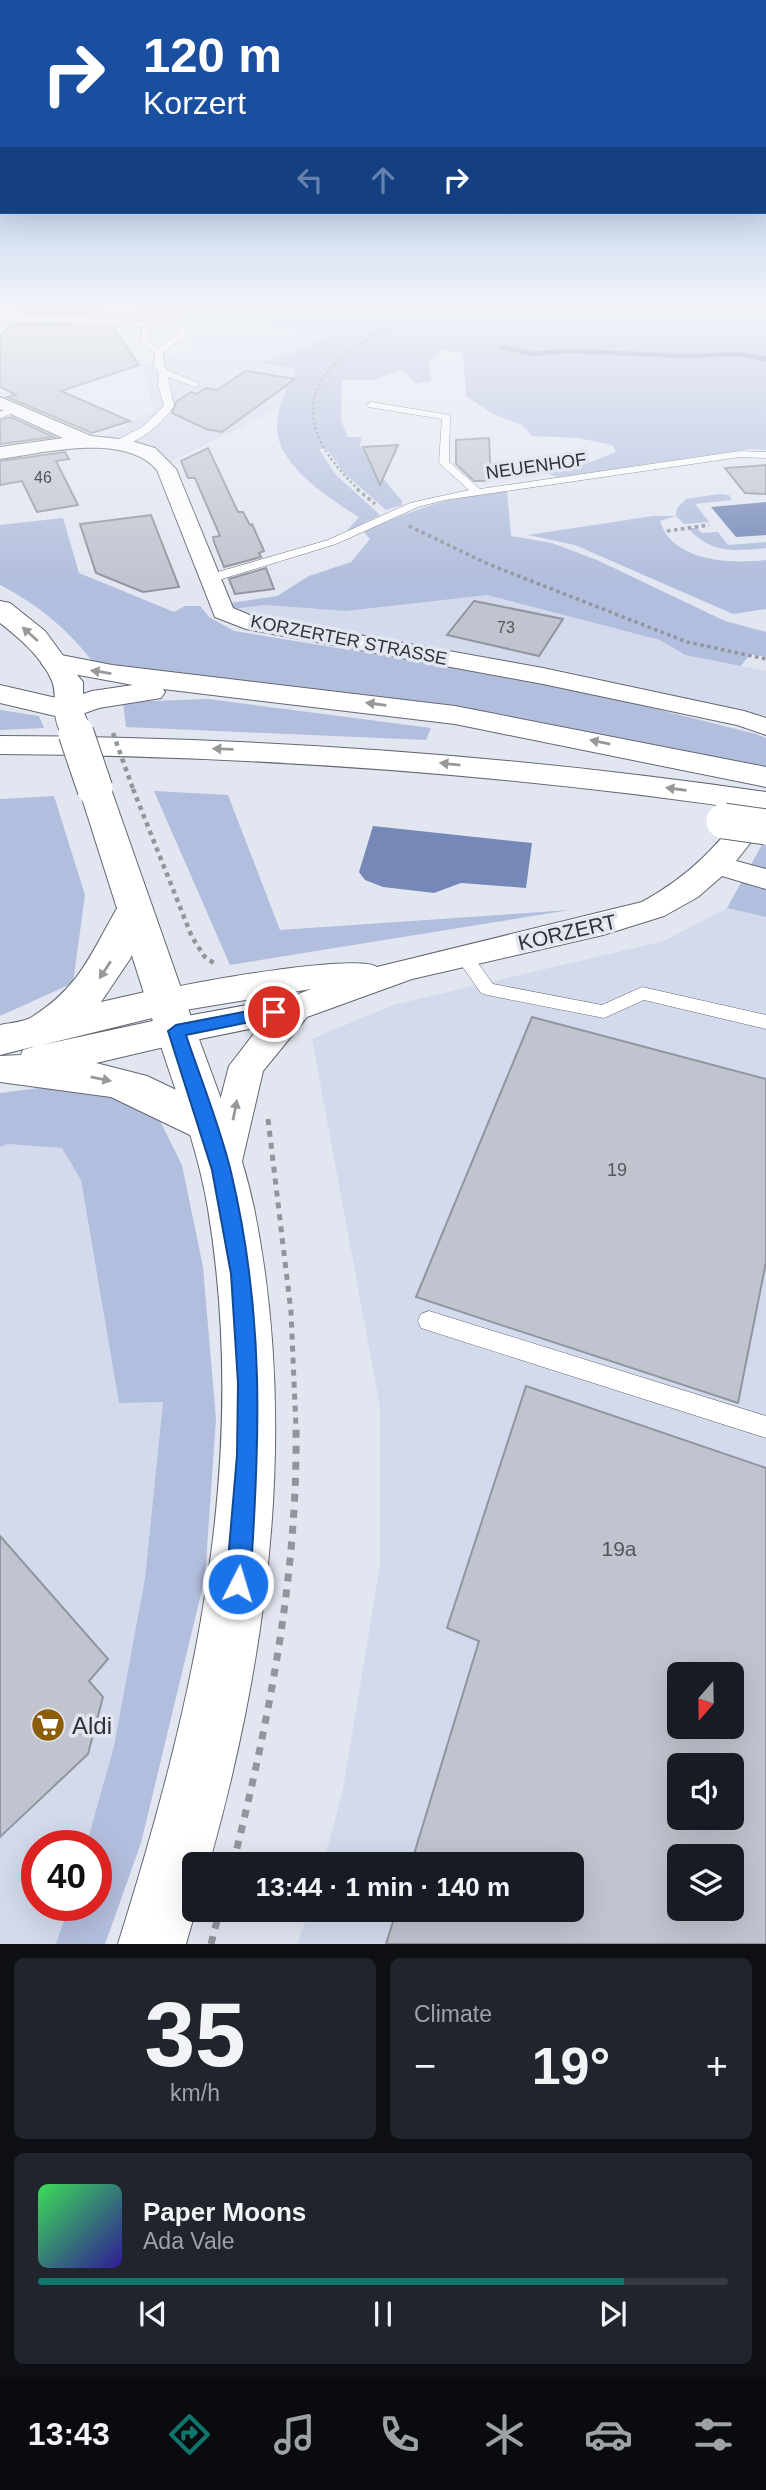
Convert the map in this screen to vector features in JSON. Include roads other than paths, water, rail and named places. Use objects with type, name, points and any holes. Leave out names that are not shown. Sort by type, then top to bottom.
[{"type":"main road","points":[[0,610],[35,637],[71,686],[72,722],[172,1016],[213,1146],[239,1255],[248,1371],[248,1455],[235,1610],[198,1788],[152,1944]]},
{"type":"main road","points":[[0,637],[24,663],[41,690],[72,722]]},
{"type":"main road","points":[[56,663],[112,674],[455,715],[755,796]]},
{"type":"main road","points":[[72,722],[92,699],[118,695],[243,688]]},
{"type":"main road","points":[[0,694],[72,722]]},
{"type":"main road","points":[[0,745],[161,747],[345,756],[755,796]]},
{"type":"main road","points":[[0,770],[50,768],[194,771],[409,784],[584,802],[755,796]]},
{"type":"main road","points":[[755,796],[766,827]]},
{"type":"main road","points":[[10,1053],[65,1014],[96,984],[110,965],[135,909]]},
{"type":"main road","points":[[10,1053],[172,1016]]},
{"type":"main road","points":[[10,1053],[111,1080],[213,1146]]},
{"type":"street","name":"KORZERTER STRASSE","points":[[5,409],[86,441],[117,443],[155,453],[166,469],[223,612],[246,622],[543,676],[744,719],[766,727]]},
{"type":"street","points":[[0,453],[86,441]]},
{"type":"street","name":"KORZERT","points":[[172,1016],[295,1008],[405,970],[603,924],[653,909],[687,890],[716,865],[755,796]]},
{"type":"street","points":[[716,865],[766,879]]},
{"type":"street","name":"KORZERT","points":[[172,1016],[225,992],[309,978],[405,970]]},
{"type":"street","points":[[213,1146],[247,1066],[295,1008]]},
{"type":"lane","points":[[117,443],[139,434],[163,415],[169,406],[167,400]]},
{"type":"lane","name":"NEUENHOF","points":[[371,405],[447,417],[444,463],[477,491]]},
{"type":"lane","name":"NEUENHOF","points":[[208,579],[331,542],[414,505],[477,491],[729,455],[766,455]]},
{"type":"lane","points":[[464,956],[487,989],[604,1012],[642,993],[766,1022]]},
{"type":"lane","points":[[429,1321],[766,1427]]},
{"type":"place","name":"Aldi","points":[[48,1725]]}]
